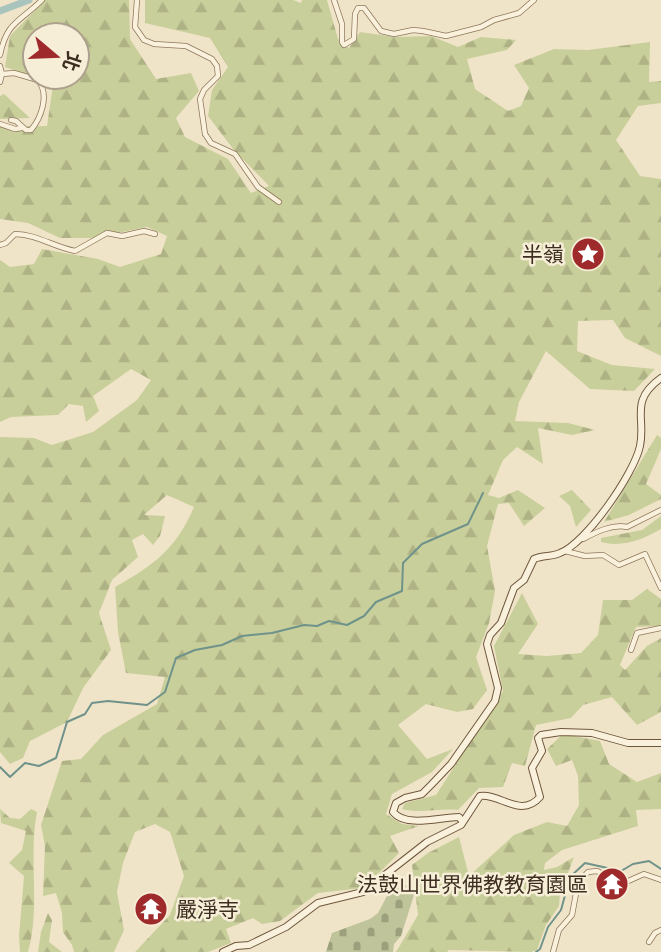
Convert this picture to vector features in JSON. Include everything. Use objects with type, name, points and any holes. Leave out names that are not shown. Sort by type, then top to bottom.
[{"type":"street","points":[[0,55],[10,26],[42,0]]},
{"type":"street","points":[[137,0],[135,27],[144,40],[153,44],[186,46],[212,59],[217,66],[218,76],[204,90],[200,99],[205,134],[211,143],[235,154],[258,187],[279,202]]},
{"type":"street","points":[[334,0],[340,14],[344,45],[354,39],[355,14],[358,8],[364,8],[382,31],[394,34],[413,30],[446,36],[519,13],[534,0]]},
{"type":"street","points":[[0,66],[0,82]]},
{"type":"street","points":[[0,124],[31,130],[40,119],[44,92],[38,80],[14,73],[2,74]]},
{"type":"street","points":[[11,120],[23,128]]},
{"type":"street","points":[[0,245],[15,234],[20,234],[75,251],[107,233],[122,236],[144,231],[155,234]]},
{"type":"street","points":[[579,541],[599,519],[637,457],[641,442],[639,410],[649,388],[661,377]]},
{"type":"street","points":[[462,821],[459,817],[404,820],[393,812],[396,803],[405,797],[422,794],[451,764],[495,701],[498,688],[487,644],[490,635],[501,623],[514,588],[524,580],[530,563],[542,556],[564,551],[599,530],[627,527],[661,510]]},
{"type":"street","points":[[564,551],[586,556],[603,555],[619,565],[645,554],[661,588]]},
{"type":"street","points":[[631,650],[637,633],[661,628]]},
{"type":"street","points":[[223,952],[236,946],[249,945],[286,927],[318,903],[363,892],[419,848],[458,827],[480,796],[489,795],[501,802],[520,807],[535,802],[540,797],[532,768],[542,751],[538,738],[541,735],[561,732],[592,733],[628,743],[661,743]]},
{"type":"street","points":[[553,952],[559,930],[572,915],[578,883],[589,872],[597,871],[617,881],[626,882],[644,874],[661,880]]},
{"type":"street","points":[[649,942],[655,933],[661,930]]},
{"type":"green space","points":[[45,0],[129,0],[130,39],[156,79],[191,73],[199,91],[176,118],[185,137],[228,159],[251,193],[269,186],[234,150],[208,116],[212,90],[228,67],[210,38],[145,23],[145,0],[293,0],[301,3],[302,0],[327,0],[338,39],[349,48],[360,32],[395,37],[431,36],[458,47],[481,37],[516,40],[507,50],[467,59],[475,89],[508,111],[521,106],[529,88],[514,65],[554,49],[588,50],[650,42],[649,82],[661,81],[661,103],[638,106],[616,140],[640,176],[661,179],[661,356],[625,338],[613,320],[578,321],[577,351],[612,365],[655,369],[634,391],[590,389],[546,351],[519,402],[515,421],[568,423],[595,430],[572,435],[538,428],[543,464],[517,447],[503,460],[488,495],[499,498],[518,490],[545,508],[524,526],[509,503],[498,504],[487,546],[495,591],[489,623],[476,657],[487,690],[473,709],[457,712],[426,704],[398,725],[427,759],[453,749],[432,772],[392,794],[386,814],[402,824],[419,826],[390,836],[399,853],[377,875],[370,875],[363,888],[318,893],[280,921],[262,924],[253,918],[226,929],[231,943],[208,952],[135,952],[170,915],[184,876],[170,832],[155,824],[135,832],[123,863],[117,892],[124,930],[114,952],[74,952],[63,932],[62,913],[56,893],[43,896],[45,846],[41,825],[62,761],[81,759],[103,735],[157,704],[165,677],[126,673],[118,632],[115,587],[152,563],[171,545],[194,507],[167,495],[144,515],[165,516],[160,536],[153,545],[143,534],[132,540],[138,557],[112,580],[99,613],[111,650],[83,688],[67,722],[30,741],[23,758],[10,764],[0,752],[0,437],[34,438],[52,445],[93,432],[137,400],[151,380],[131,369],[93,396],[99,411],[86,422],[83,406],[69,404],[58,415],[11,417],[0,422],[0,260],[10,267],[34,264],[42,249],[98,259],[120,267],[161,254],[167,236],[147,227],[92,238],[60,238],[28,223],[0,219],[0,127],[47,126],[52,91],[91,91],[91,21],[25,21]]},
{"type":"green space","points":[[21,25],[21,72],[5,67],[10,36]]},
{"type":"green space","points":[[4,94],[30,118],[0,119],[0,96]]},
{"type":"green space","points":[[657,435],[661,438],[661,449],[646,484],[661,495],[661,499],[629,515],[604,522]]},
{"type":"green space","points":[[572,490],[591,510],[576,527],[570,506],[559,496]]},
{"type":"green space","points":[[661,516],[661,529],[647,536],[625,543],[601,542],[601,538],[642,530]]},
{"type":"green space","points":[[647,589],[661,599],[661,626],[636,627],[620,665],[625,670],[647,646],[661,638],[661,712],[637,725],[612,697],[583,705],[571,718],[536,725],[525,766],[512,763],[503,787],[479,788],[458,810],[402,809],[405,803],[436,795],[503,691],[494,646],[522,593],[538,624],[518,654],[547,656],[581,653],[598,635],[603,600],[632,600]]},
{"type":"green space","points":[[563,734],[600,741],[609,764],[637,782],[661,773],[661,809],[636,810],[638,826],[562,850],[545,863],[544,870],[557,867],[574,857],[560,894],[559,906],[546,925],[537,950],[396,952],[418,915],[412,865],[428,853],[459,837],[469,876],[514,835],[547,822],[567,826],[579,805],[578,776],[572,760],[556,766],[547,749]]},
{"type":"green space","points":[[0,809],[10,818],[20,819],[31,809],[37,812],[34,918],[28,952],[20,952],[19,936],[24,876],[9,863],[22,850],[26,831],[1,823]]},
{"type":"green space","points":[[401,885],[409,885],[414,895],[393,952],[326,952],[332,933],[370,919],[378,913],[387,896]]},
{"type":"green space","points":[[48,913],[52,920],[49,942],[62,952],[38,952]]},
{"type":"waterway","points":[[0,11],[29,0]]},
{"type":"waterway","points":[[0,767],[10,777],[25,763],[39,766],[56,758],[67,722],[85,714],[92,703],[108,701],[147,705],[165,692],[176,658],[195,650],[222,645],[242,636],[272,633],[304,625],[317,626],[329,621],[347,625],[364,616],[376,602],[402,591],[403,563],[422,544],[468,524],[483,493]]},
{"type":"waterway","points":[[536,952],[540,949],[548,927],[561,910],[570,877],[585,863],[621,871],[633,864],[649,861],[661,869]]},
{"type":"place","name":"半嶺","points":[[588,254]]},
{"type":"place","name":"法鼓山世界佛教教育園區","points":[[612,884]]},
{"type":"place","name":"嚴淨寺","points":[[151,909]]}]
